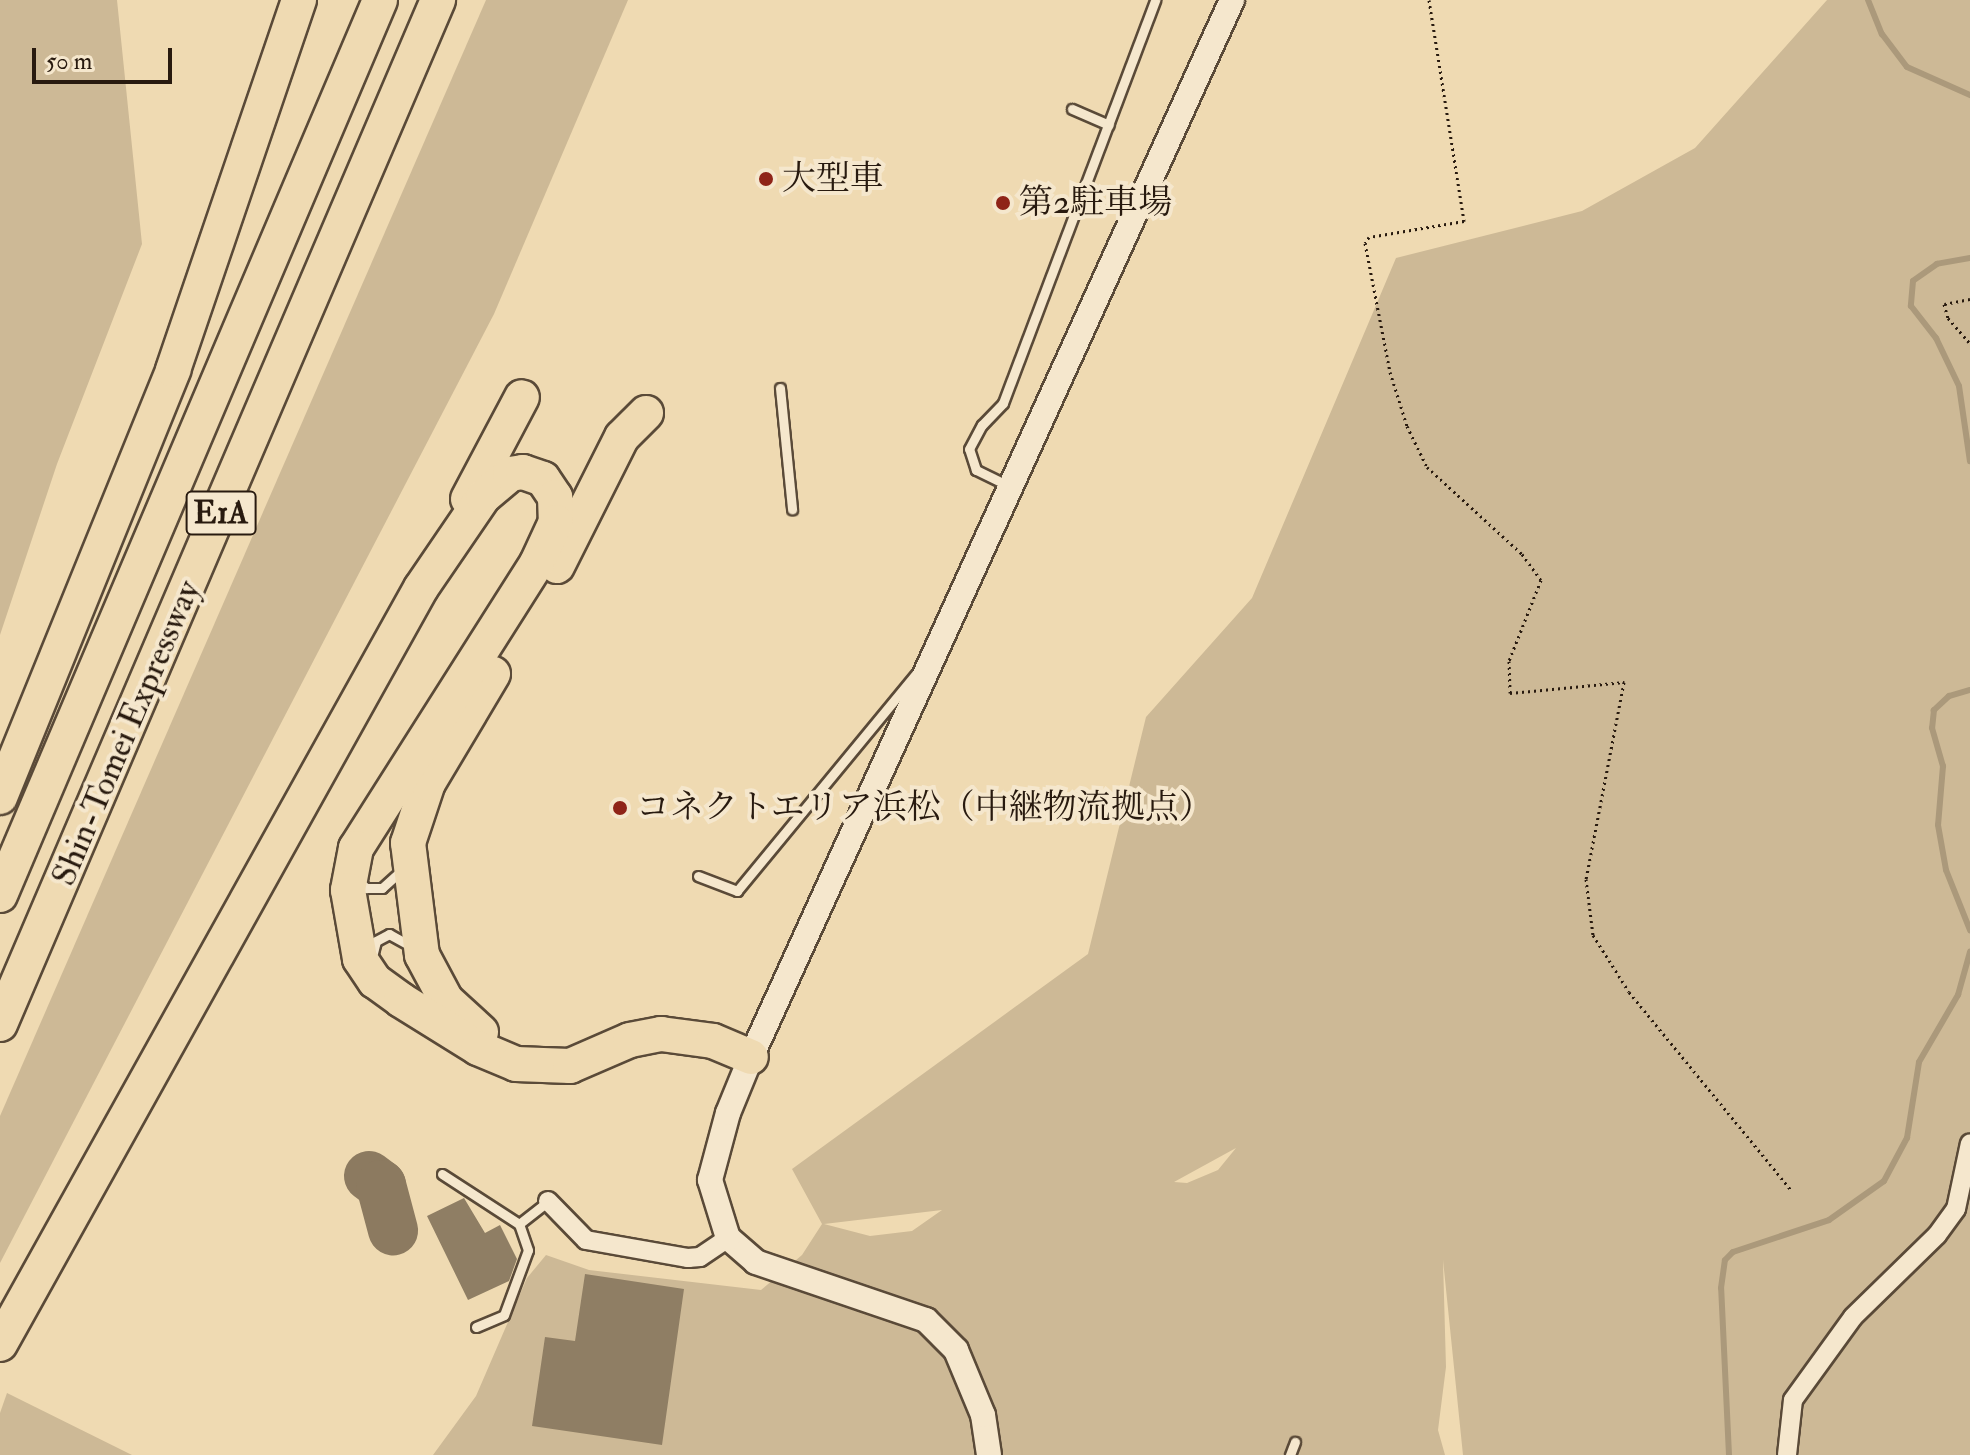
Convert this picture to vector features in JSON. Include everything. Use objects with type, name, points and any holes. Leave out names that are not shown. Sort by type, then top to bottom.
[{"type":"highway","points":[[0,797],[173,370],[299,0]]},
{"type":"highway","name":"Shin-Tomei Expressway","points":[[0,895],[380,0]]},
{"type":"highway","name":"Shin-Tomei Expressway","points":[[0,1024],[438,0]]},
{"type":"highway","points":[[0,1344],[421,588],[522,397]]},
{"type":"highway","points":[[646,413],[622,437],[580,526],[428,783],[414,813],[408,857],[422,955],[436,985],[458,1013],[485,1035],[514,1048],[566,1051],[626,1026],[659,1019],[756,1047]]},
{"type":"highway","points":[[421,588],[501,479],[523,472],[551,487],[556,522],[546,548],[351,861],[348,890],[356,946],[375,981],[478,1048],[516,1064],[570,1066],[630,1040],[661,1034],[756,1047]]},
{"type":"street","points":[[989,1455],[970,1375],[956,1350],[926,1320],[756,1262],[728,1238],[710,1180],[728,1113],[756,1047],[1232,0]]},
{"type":"street","points":[[1787,1455],[1793,1400],[1853,1317],[1937,1235],[1956,1209],[1970,1143]]},
{"type":"street","points":[[548,1201],[586,1240],[688,1258],[700,1257],[728,1238]]},
{"type":"lane","points":[[1012,488],[976,470],[969,449],[982,425],[1003,403],[1155,0]]},
{"type":"lane","points":[[1072,109],[1109,125]]},
{"type":"lane","points":[[780,388],[792,509]]},
{"type":"lane","points":[[698,876],[737,891],[879,714],[933,657]]},
{"type":"lane","points":[[351,861],[359,882],[373,890],[390,885],[408,857]]},
{"type":"lane","points":[[375,981],[372,956],[382,936],[397,936],[422,955]]},
{"type":"lane","points":[[442,1174],[519,1224],[528,1250],[504,1315],[476,1327]]},
{"type":"lane","points":[[519,1224],[548,1201]]},
{"type":"lane","points":[[1290,1455],[1295,1442]]},
{"type":"path","points":[[1429,0],[1464,221],[1369,237],[1365,243],[1390,372],[1407,426],[1427,467],[1522,554],[1541,580],[1509,661],[1510,693],[1624,682],[1586,879],[1593,935],[1629,992],[1791,1190]]},
{"type":"path","points":[[1970,299],[1944,304],[1948,318],[1970,343]]},
{"type":"shaded area","points":[[0,0],[117,0],[142,244],[57,464],[0,635]]},
{"type":"shaded area","points":[[486,0],[628,0],[494,314],[0,1263],[0,1116]]},
{"type":"shaded area","points":[[1827,0],[1970,0],[1970,1455],[1463,1455],[1443,1260],[1446,1367],[1438,1430],[1445,1455],[433,1455],[476,1396],[527,1278],[546,1255],[589,1270],[761,1290],[802,1255],[822,1224],[792,1169],[1088,954],[1146,717],[1252,598],[1396,258],[1582,211],[1695,148]],"holes":[[[1236,1148],[1218,1170],[1187,1183],[1174,1182]],[[942,1210],[912,1231],[870,1236],[824,1224]]]},
{"type":"shaded area","points":[[7,1393],[132,1455],[0,1455],[0,1413]]},
{"type":"building","points":[[464,1198],[485,1233],[500,1225],[517,1259],[509,1281],[468,1300],[427,1216]]},
{"type":"building","points":[[585,1274],[684,1289],[662,1445],[532,1426],[545,1337],[575,1341]]},
{"type":"waterway","points":[[1868,0],[1882,34],[1907,67],[1970,95]]},
{"type":"waterway","points":[[1970,258],[1937,264],[1913,281],[1911,306],[1936,338],[1959,386],[1970,461]]},
{"type":"waterway","points":[[1970,690],[1949,696],[1934,710],[1932,728],[1943,766],[1938,825],[1946,870],[1970,930]]},
{"type":"waterway","points":[[1729,1455],[1721,1288],[1725,1260],[1733,1252],[1829,1220],[1884,1181],[1907,1138],[1919,1062],[1958,995],[1970,952]]},
{"type":"taxiway","points":[[369,1176],[381,1185],[393,1230]]},
{"type":"place","name":"大型車","points":[[766,179]]},
{"type":"place","name":"第2駐車場","points":[[1003,203]]},
{"type":"place","name":"コネクトエリア浜松（中継物流拠点）","points":[[620,808]]}]
